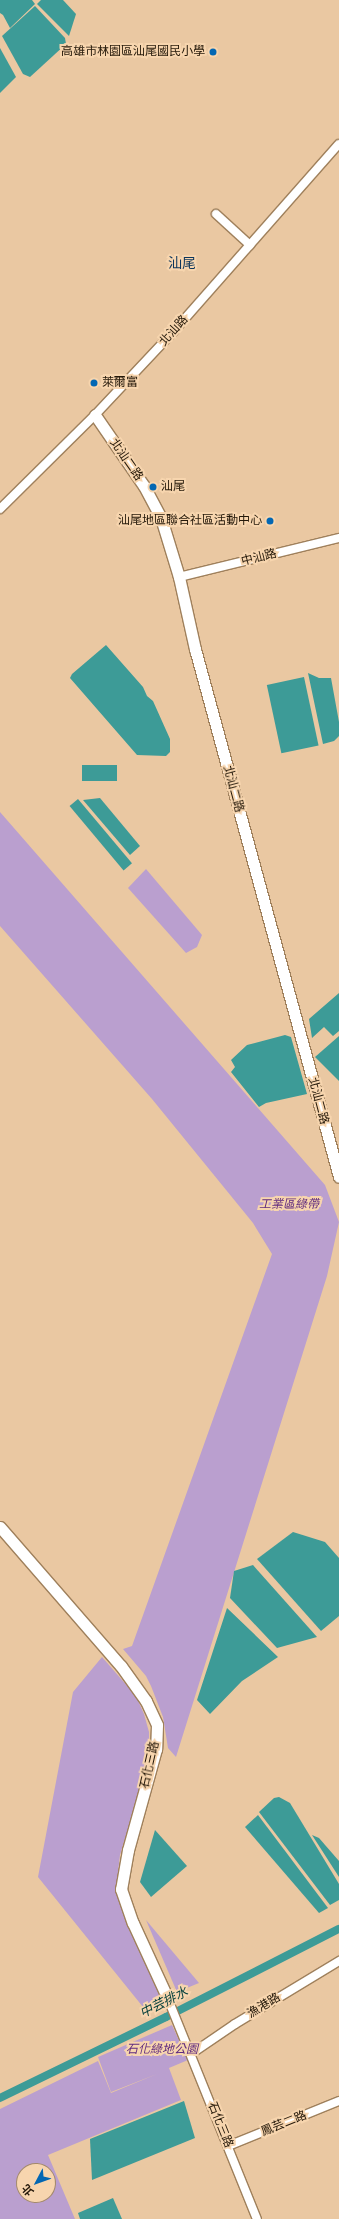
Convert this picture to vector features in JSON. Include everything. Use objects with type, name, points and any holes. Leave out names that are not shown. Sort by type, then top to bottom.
[{"type":"street","name":"北汕路","points":[[0,509],[95,415],[250,245],[339,144]]},
{"type":"street","points":[[216,214],[250,245]]},
{"type":"street","name":"北汕二路","points":[[95,415],[153,501],[161,518],[179,577],[195,649],[339,1177]]},
{"type":"street","name":"中汕路","points":[[179,577],[339,538]]},
{"type":"street","name":"石化三路","points":[[0,1527],[121,1666],[146,1701],[157,1725],[156,1749],[128,1850],[121,1889],[133,1922],[191,2054],[257,2219]]},
{"type":"street","name":"漁港路","points":[[191,2054],[235,2024],[339,1961]]},
{"type":"street","name":"鳳芸二路","points":[[228,2146],[339,2101]]},
{"type":"green space","name":"工業區綠帶","points":[[0,812],[325,1185],[339,1222],[327,1276],[176,1757],[168,1748],[163,1717],[151,1686],[146,1676],[123,1649],[132,1646],[272,1254],[253,1223],[152,1099],[0,926]]},
{"type":"green space","points":[[146,869],[202,935],[197,947],[186,953],[128,888]]},
{"type":"green space","points":[[102,1657],[136,1696],[144,1714],[149,1732],[149,1759],[120,1855],[118,1872],[125,1915],[161,1999],[143,2007],[38,1877],[73,1692]]},
{"type":"green space","points":[[146,1920],[199,1983],[177,1992]]},
{"type":"green space","name":"石化綠地公園","points":[[172,2025],[188,2060],[169,2068],[181,2100],[48,2155],[51,2163],[16,2163],[16,2203],[56,2203],[56,2174],[75,2219],[0,2219],[0,2109],[98,2061],[111,2093],[157,2074],[111,2092],[98,2057]]},
{"type":"water","points":[[0,0],[32,0],[35,4],[10,28],[3,15],[0,13]]},
{"type":"water","points":[[41,0],[63,0],[76,14],[69,36],[37,4]]},
{"type":"water","points":[[35,6],[65,38],[66,44],[30,77],[23,74],[2,36]]},
{"type":"water","points":[[0,48],[16,77],[0,93]]},
{"type":"water","points":[[106,645],[143,687],[147,696],[153,701],[170,739],[170,752],[166,756],[137,755],[70,678],[72,674]]},
{"type":"water","points":[[308,673],[319,678],[331,678],[339,722],[339,736],[334,741],[323,744]]},
{"type":"water","points":[[304,677],[319,745],[281,753],[267,685]]},
{"type":"water","points":[[82,765],[117,765],[117,781],[82,781]]},
{"type":"water","points":[[100,798],[140,846],[130,855],[83,800]]},
{"type":"water","points":[[78,799],[132,863],[124,870],[70,806]]},
{"type":"water","points":[[339,993],[339,1031],[333,1036],[324,1027],[312,1038],[309,1019]]},
{"type":"water","points":[[285,1035],[291,1037],[307,1094],[266,1103],[259,1107],[231,1072],[235,1067],[231,1060],[247,1045]]},
{"type":"water","points":[[339,1036],[339,1081],[315,1057]]},
{"type":"water","points":[[293,1532],[325,1542],[339,1558],[339,1616],[321,1631],[257,1559]]},
{"type":"water","points":[[253,1565],[317,1637],[277,1648],[230,1598],[234,1571]]},
{"type":"water","points":[[227,1608],[278,1657],[242,1681],[210,1714],[197,1700]]},
{"type":"water","points":[[279,1797],[290,1803],[339,1884],[339,1900],[330,1905],[259,1812],[274,1798]]},
{"type":"water","points":[[258,1815],[328,1908],[319,1913],[245,1827]]},
{"type":"water","points":[[155,1830],[187,1866],[151,1897],[140,1882]]},
{"type":"water","points":[[312,1835],[319,1838],[339,1861],[339,1877]]},
{"type":"water","points":[[184,2101],[195,2138],[92,2180],[90,2139]]},
{"type":"water","points":[[113,2198],[122,2219],[80,2219],[78,2213]]},
{"type":"waterway","name":"中芸排水","points":[[0,2098],[166,2017],[339,1929]]},
{"type":"place","name":"高雄市林園區汕尾國民小學","points":[[213,52]]},
{"type":"place","name":"萊爾富","points":[[94,383]]},
{"type":"place","name":"汕尾","points":[[153,487]]},
{"type":"place","name":"汕尾地區聯合社區活動中心","points":[[270,521]]},
{"type":"district","name":"汕尾","points":[[182,263]]}]
